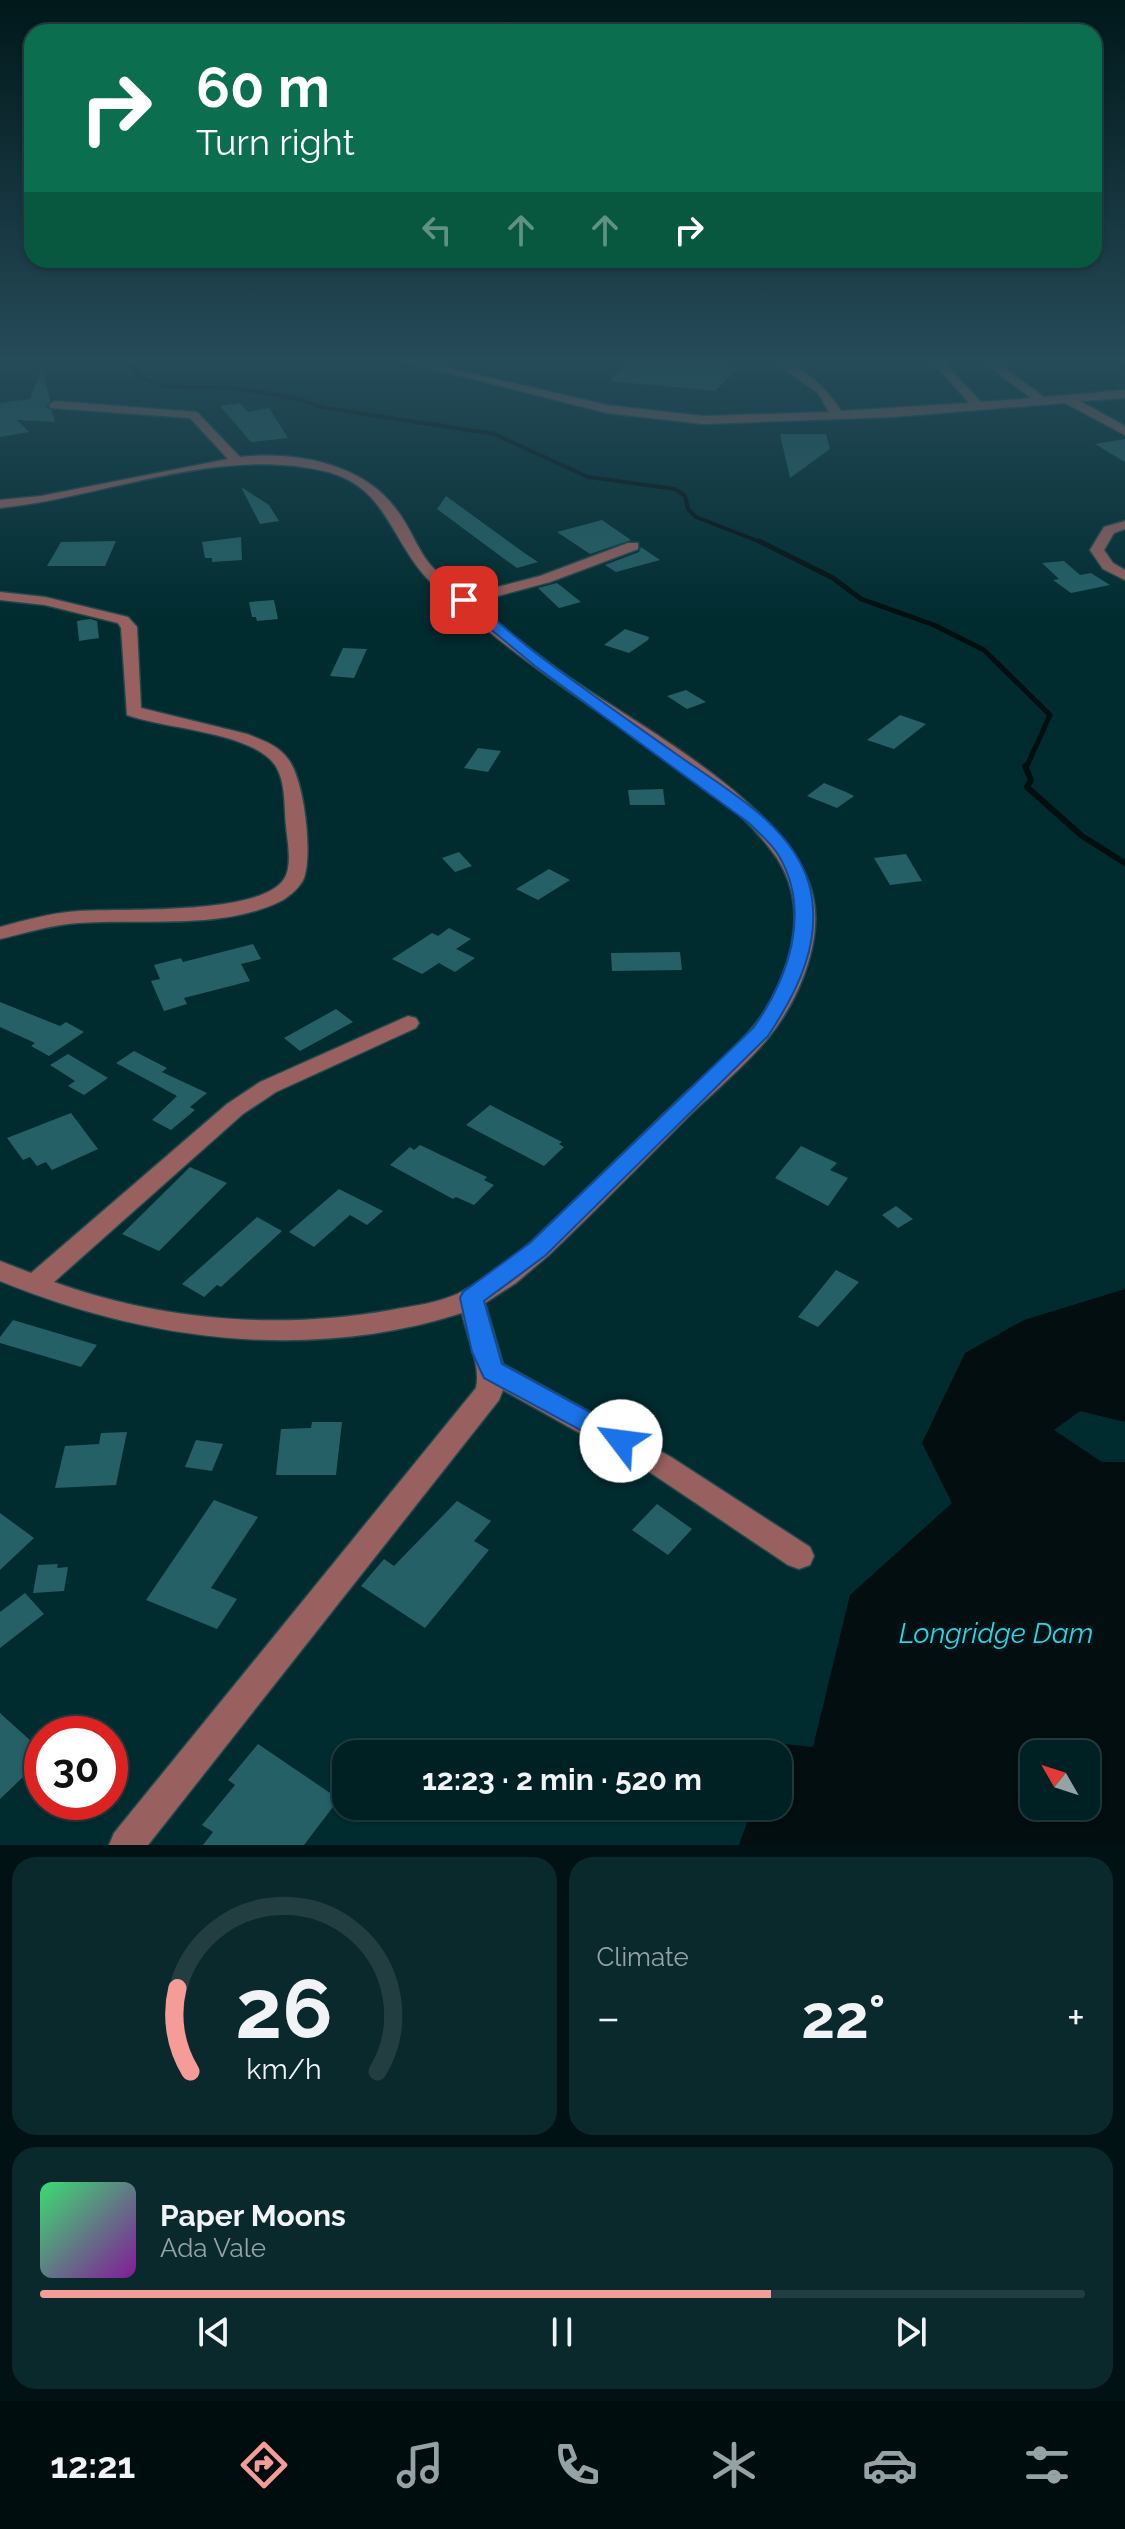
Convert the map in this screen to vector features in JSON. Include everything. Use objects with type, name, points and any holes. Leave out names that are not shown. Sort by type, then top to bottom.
[{"type":"street","points":[[225,448],[237,461]]},
{"type":"street","points":[[0,504],[58,498],[237,461],[299,462],[345,473],[383,496],[427,569],[540,663],[755,820],[786,852],[800,883],[804,912],[799,958],[783,998],[761,1032],[538,1249],[471,1298],[379,1324],[303,1330],[222,1327],[136,1315],[70,1299],[0,1271]]},
{"type":"street","points":[[1125,525],[1109,530],[1097,550],[1108,566],[1125,576]]},
{"type":"street","points":[[464,600],[545,579],[633,546]]},
{"type":"street","points":[[0,596],[45,601],[123,620],[129,627],[133,711],[250,742],[274,754],[292,786],[298,864],[293,881],[282,894],[262,903],[226,910],[73,917],[0,933]]},
{"type":"street","points":[[34,1285],[235,1109],[268,1087],[408,1023]]},
{"type":"street","points":[[471,1298],[484,1352],[493,1371],[661,1465],[799,1556]]},
{"type":"street","points":[[126,1845],[489,1392],[493,1371]]},
{"type":"water","name":"Longridge Dam","points":[[1125,1289],[1125,1422],[1080,1411],[1054,1430],[1102,1462],[1125,1462],[1125,1845],[739,1845],[748,1820],[792,1820],[792,1745],[813,1747],[850,1595],[952,1503],[922,1443],[965,1353],[1024,1320]]},
{"type":"building","points":[[783,448],[830,448],[830,449],[790,478]]},
{"type":"building","points":[[1102,448],[1125,448],[1125,462]]},
{"type":"building","points":[[241,487],[269,505],[279,521],[260,524]]},
{"type":"building","points":[[446,496],[538,562],[517,568],[437,509]]},
{"type":"building","points":[[602,520],[631,540],[590,554],[557,532]]},
{"type":"building","points":[[241,537],[242,560],[212,562],[212,558],[205,558],[202,542]]},
{"type":"building","points":[[116,541],[105,566],[47,566],[61,542]]},
{"type":"building","points":[[641,547],[660,560],[616,572],[605,565],[639,552]]},
{"type":"building","points":[[1064,561],[1080,575],[1091,573],[1110,585],[1071,593],[1053,580],[1059,579],[1042,563]]},
{"type":"building","points":[[557,583],[581,602],[559,608],[538,588]]},
{"type":"building","points":[[274,600],[278,619],[257,621],[256,617],[252,617],[249,602]]},
{"type":"building","points":[[77,621],[97,621],[99,638],[79,641]]},
{"type":"building","points":[[625,629],[649,637],[648,640],[629,653],[604,645]]},
{"type":"building","points":[[343,648],[367,649],[354,678],[330,676]]},
{"type":"building","points":[[686,690],[706,702],[687,709],[667,696]]},
{"type":"building","points":[[900,715],[926,724],[894,749],[867,740]]},
{"type":"building","points":[[478,748],[501,751],[488,772],[464,768]]},
{"type":"building","points":[[824,783],[854,796],[837,808],[807,796]]},
{"type":"building","points":[[663,789],[665,805],[630,805],[628,790]]},
{"type":"building","points":[[459,852],[472,866],[455,872],[442,858]]},
{"type":"building","points":[[906,854],[922,881],[890,885],[874,858]]},
{"type":"building","points":[[549,869],[570,880],[538,900],[516,889]]},
{"type":"building","points":[[449,928],[471,939],[456,949],[475,958],[455,972],[439,963],[422,974],[392,959],[432,933],[438,936]]},
{"type":"building","points":[[253,944],[261,959],[241,964],[250,981],[184,998],[187,1004],[164,1011],[151,981],[160,979],[154,965],[181,958],[183,962]]},
{"type":"building","points":[[680,952],[682,970],[612,971],[611,953]]},
{"type":"building","points":[[0,1002],[60,1026],[66,1022],[84,1032],[49,1056],[31,1046],[35,1043],[0,1027]]},
{"type":"building","points":[[336,1009],[353,1022],[300,1051],[284,1038]]},
{"type":"building","points":[[134,1051],[167,1068],[162,1072],[207,1093],[190,1107],[195,1110],[171,1130],[152,1120],[177,1096],[116,1063]]},
{"type":"building","points":[[68,1054],[108,1078],[84,1095],[68,1086],[75,1081],[50,1065]]},
{"type":"building","points":[[490,1105],[562,1142],[559,1144],[564,1147],[544,1166],[466,1125]]},
{"type":"building","points":[[71,1113],[98,1149],[52,1170],[46,1162],[37,1166],[30,1157],[23,1160],[7,1138]]},
{"type":"building","points":[[420,1145],[487,1177],[484,1180],[494,1185],[474,1205],[456,1197],[453,1199],[390,1165],[410,1147],[414,1150]]},
{"type":"building","points":[[801,1146],[837,1163],[830,1170],[848,1178],[828,1206],[775,1178]]},
{"type":"building","points":[[190,1167],[227,1183],[159,1251],[122,1234]]},
{"type":"building","points":[[339,1189],[383,1211],[367,1225],[350,1215],[314,1247],[289,1232]]},
{"type":"building","points":[[896,1206],[913,1219],[898,1228],[882,1215]]},
{"type":"building","points":[[257,1217],[282,1231],[221,1287],[217,1285],[204,1297],[182,1284]]},
{"type":"building","points":[[836,1270],[859,1282],[818,1327],[798,1317]]},
{"type":"building","points":[[13,1320],[97,1345],[81,1367],[0,1343],[0,1337]]},
{"type":"building","points":[[312,1422],[342,1422],[336,1475],[276,1475],[281,1429],[311,1428]]},
{"type":"building","points":[[127,1432],[116,1485],[55,1488],[65,1446],[99,1444],[101,1433]]},
{"type":"building","points":[[196,1440],[223,1444],[212,1471],[185,1467]]},
{"type":"building","points":[[214,1500],[258,1517],[211,1588],[237,1599],[217,1629],[146,1600]]},
{"type":"building","points":[[457,1501],[491,1521],[474,1541],[489,1550],[425,1628],[361,1586],[384,1559],[394,1566]]},
{"type":"building","points":[[657,1504],[692,1529],[668,1555],[632,1530]]},
{"type":"building","points":[[0,1513],[34,1538],[0,1570]]},
{"type":"building","points":[[58,1564],[57,1568],[68,1567],[64,1591],[33,1593],[38,1565]]},
{"type":"building","points":[[25,1593],[44,1614],[0,1648],[0,1612]]},
{"type":"building","points":[[0,1713],[24,1735],[24,1776],[0,1799]]},
{"type":"building","points":[[258,1744],[332,1794],[332,1808],[304,1845],[203,1845],[213,1832],[202,1825],[235,1785],[228,1780]]},
{"type":"waterway","points":[[525,448],[588,477],[675,489],[685,496],[688,509],[696,517],[763,543]]},
{"type":"waterway","points":[[759,541],[763,543]]},
{"type":"waterway","points":[[763,543],[833,578],[861,599],[934,625],[984,650],[1050,715],[1026,768]]},
{"type":"waterway","points":[[1025,766],[1031,780],[1027,787],[1082,836],[1125,863]]},
{"type":"route","points":[[464,600],[540,663],[755,820],[786,852],[800,883],[804,912],[799,958],[783,998],[761,1032],[538,1249],[497,1282],[471,1298],[484,1352],[493,1371],[621,1441]]}]
